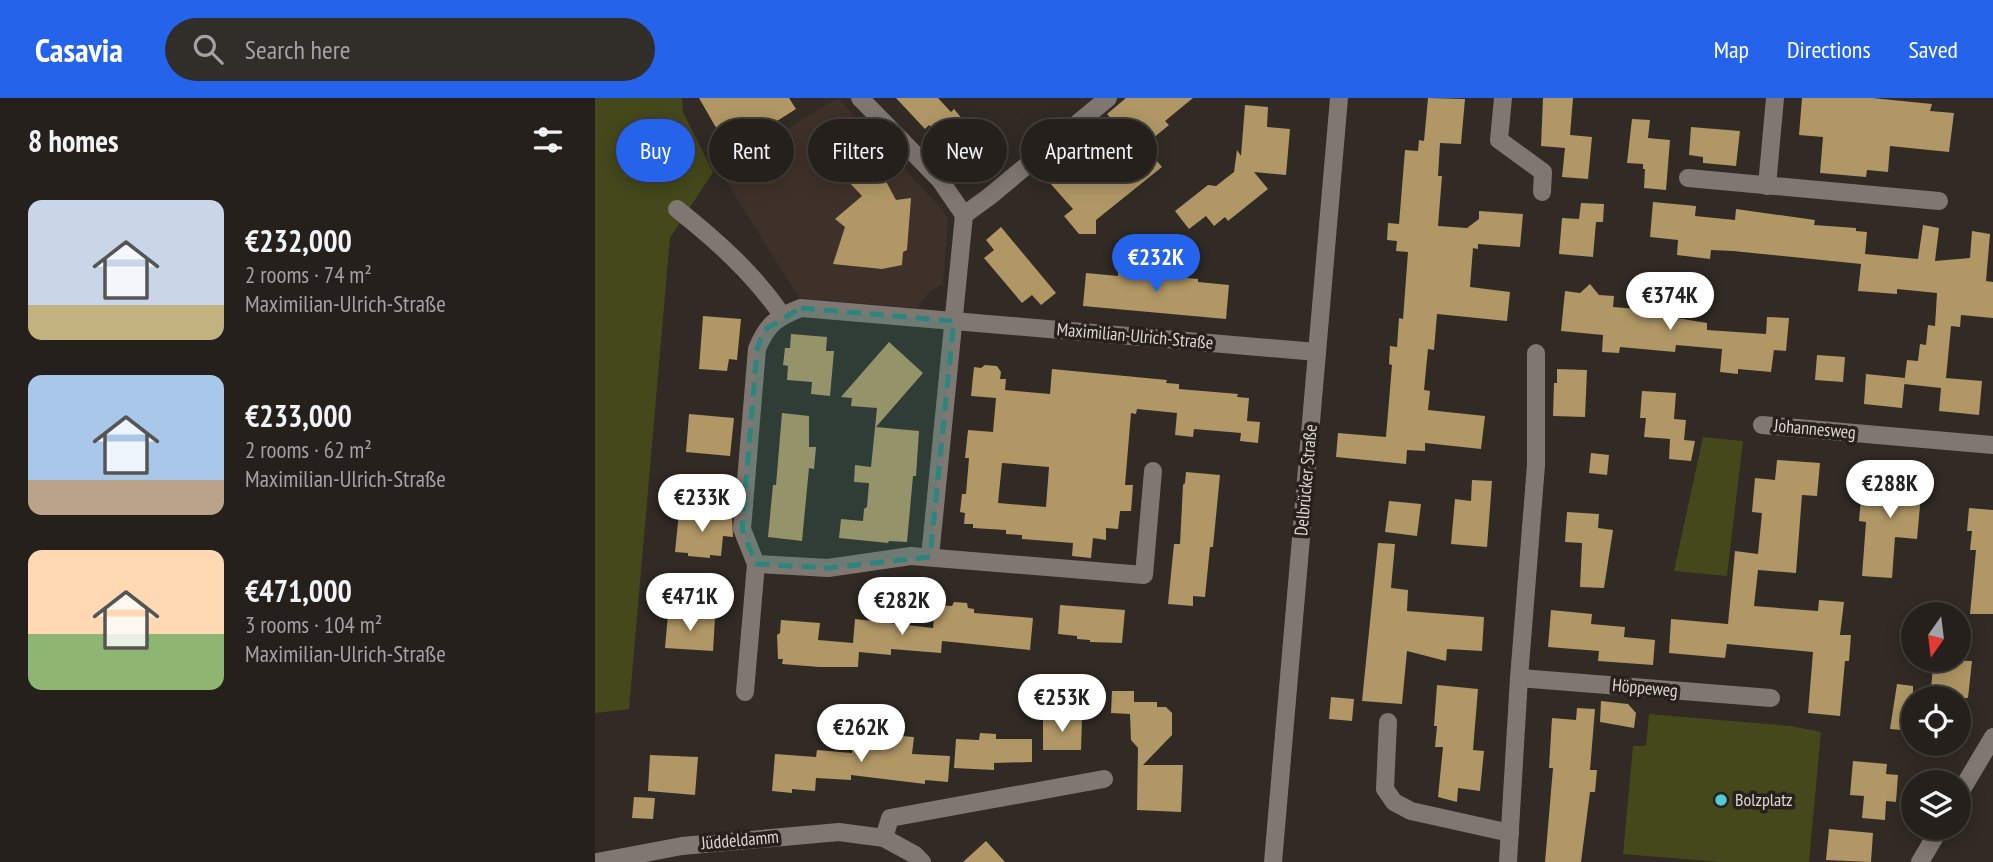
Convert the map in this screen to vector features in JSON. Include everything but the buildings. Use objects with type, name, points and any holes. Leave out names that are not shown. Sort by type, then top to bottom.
[{"type":"street","points":[[964,215],[1108,98]]},
{"type":"street","name":"Delbrücker Straße","points":[[1273,862],[1339,98]]},
{"type":"street","points":[[1503,98],[1499,140],[1543,172],[1542,192]]},
{"type":"street","points":[[1767,186],[1775,98]]},
{"type":"street","points":[[871,101],[940,180],[964,215],[930,557]]},
{"type":"street","points":[[1688,178],[1939,201]]},
{"type":"street","points":[[677,209],[731,254],[764,288],[782,315],[764,330],[757,349],[742,528],[756,564],[745,692]]},
{"type":"street","name":"Maximilian-Ulrich-Straße","points":[[782,315],[801,308],[1317,352]]},
{"type":"street","points":[[1509,862],[1519,678],[1536,465],[1536,353]]},
{"type":"street","name":"Johannesweg","points":[[1762,425],[1993,445]]},
{"type":"street","points":[[756,564],[828,568],[911,556],[1143,575],[1153,471]]},
{"type":"street","name":"Höppeweg","points":[[1519,678],[1771,698]]},
{"type":"street","points":[[1388,722],[1385,789],[1394,803],[1411,811],[1510,833]]},
{"type":"street","points":[[1971,781],[1987,762],[1993,737]]},
{"type":"street","points":[[884,838],[890,818],[1104,779]]},
{"type":"street","name":"Jüddeldamm","points":[[597,862],[682,846],[839,832],[884,838],[915,855],[922,862]]},
{"type":"street","points":[[1920,862],[1933,840]]},
{"type":"highlighted area","points":[[801,308],[954,321],[930,557],[828,568],[756,564],[742,529],[757,349],[764,330]]},
{"type":"shaded area","points":[[838,98],[858,119],[808,119],[808,182],[908,182],[908,173],[942,209],[948,219],[943,284],[930,291],[917,308],[799,298],[726,182],[794,182],[794,125]]},
{"type":"green space","points":[[595,98],[682,98],[686,119],[616,119],[616,182],[695,182],[695,136],[709,164],[709,178],[670,238],[629,709],[595,713]]},
{"type":"green space","points":[[1703,437],[1743,441],[1727,576],[1674,571]]},
{"type":"green space","name":"Bolzplatz","points":[[1649,714],[1791,726],[1821,732],[1809,862],[1720,862],[1623,854],[1633,746],[1646,746]]},
{"type":"place","name":"Bolzplatz","points":[[1721,800]]}]
